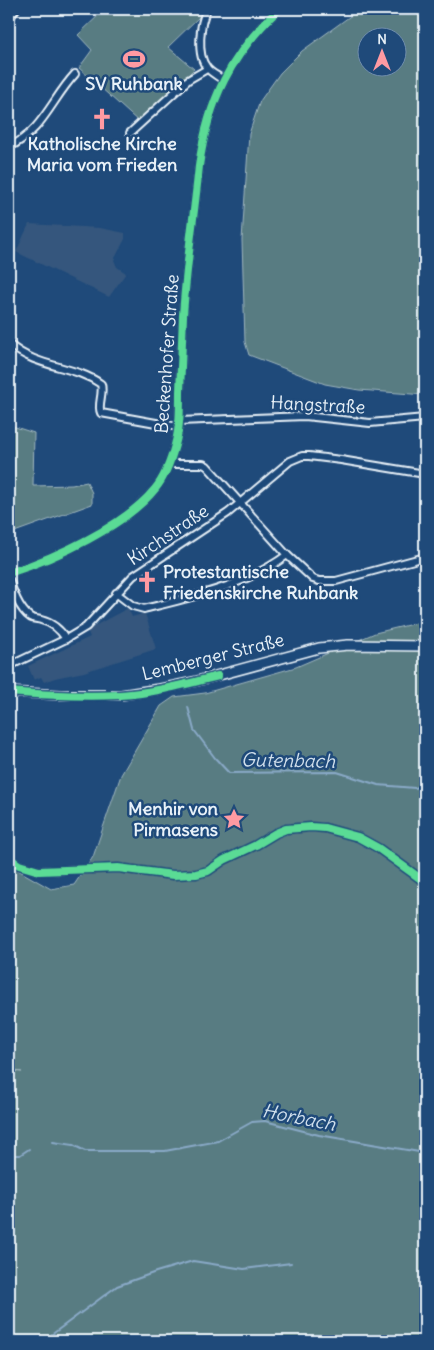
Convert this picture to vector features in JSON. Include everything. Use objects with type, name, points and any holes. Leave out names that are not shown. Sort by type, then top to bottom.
[{"type":"main road","name":"Lemberger Straße","points":[[9,692],[61,695],[121,694],[160,689],[198,681],[326,647],[348,645],[425,646]]},
{"type":"street","points":[[9,19],[16,9]]},
{"type":"street","points":[[207,9],[202,23],[201,43],[203,61],[207,69],[223,80]]},
{"type":"street","name":"Beckenhofer Straße","points":[[9,573],[71,548],[122,518],[135,509],[155,490],[169,464],[176,443],[183,314],[199,166],[208,124],[223,80],[242,49],[279,9]]},
{"type":"street","points":[[130,133],[194,75],[207,69]]},
{"type":"street","points":[[9,147],[21,140],[40,124],[63,87],[75,74]]},
{"type":"street","name":"Hangstraße","points":[[9,344],[31,359],[83,375],[101,384],[99,410],[103,414],[178,424],[305,416],[370,423],[425,418]]},
{"type":"street","name":"Kirchstraße","points":[[9,666],[66,639],[90,623],[133,576],[240,504],[290,461],[302,456],[341,460],[425,474]]},
{"type":"street","points":[[169,464],[205,464],[287,555],[313,579],[324,582],[343,579],[425,557]]},
{"type":"street","points":[[116,593],[133,606],[144,609],[230,585],[252,576],[287,555]]},
{"type":"street","points":[[9,578],[18,600],[27,614],[56,626],[66,639]]},
{"type":"street","points":[[9,858],[19,865],[39,871],[118,868],[173,875],[196,874],[208,871],[224,860],[276,833],[286,829],[311,827],[325,828],[358,837],[378,848],[425,882]]},
{"type":"shaded area","points":[[29,224],[100,228],[125,233],[125,239],[114,260],[117,267],[126,273],[109,297],[16,252]]},
{"type":"shaded area","points":[[128,608],[132,617],[145,613],[156,649],[84,672],[44,682],[41,677],[34,680],[28,666],[90,637],[87,630]]},
{"type":"green space","name":"SV Ruhbank","points":[[105,9],[192,9],[200,16],[168,47],[194,69],[140,123],[79,68],[92,50],[78,35]]},
{"type":"green space","points":[[360,9],[425,9],[425,395],[359,390],[325,384],[249,355],[245,342],[242,240],[249,134],[260,101],[280,73],[302,51]]},
{"type":"green space","points":[[9,425],[34,433],[33,486],[72,485],[87,482],[92,493],[92,504],[9,534]]},
{"type":"green space","points":[[425,621],[425,1341],[9,1341],[9,1071],[22,1072],[9,1070],[9,865],[51,889],[74,885],[93,857],[121,775],[161,706],[174,697],[205,693],[296,667],[375,633]]},
{"type":"waterway","name":"Gutenbach","points":[[188,707],[194,730],[229,773],[337,772],[378,785],[415,788],[425,785]]},
{"type":"waterway","name":"Horbach","points":[[53,1142],[73,1145],[85,1151],[165,1151],[218,1141],[252,1122],[265,1121],[319,1135],[425,1153]]},
{"type":"waterway","name":"Horbach","points":[[9,1155],[20,1155],[29,1149]]},
{"type":"waterway","points":[[43,1341],[117,1286],[156,1272],[193,1261],[244,1269],[291,1263]]},
{"type":"cycle path","points":[[9,573],[47,559],[88,540],[126,516],[142,503],[159,484],[165,474],[177,439],[179,425],[184,297],[203,142],[224,80],[248,43],[279,9]]},
{"type":"cycle path","points":[[9,692],[92,696],[120,695],[157,690],[218,676]]},
{"type":"cycle path","points":[[9,858],[19,865],[39,871],[118,868],[173,875],[196,874],[208,871],[224,860],[276,833],[286,829],[311,827],[325,828],[358,837],[378,848],[425,882]]},
{"type":"place","name":"SV Ruhbank","points":[[134,59]]},
{"type":"place","name":"Katholische Kirche Maria vom Frieden","points":[[102,119]]},
{"type":"place","name":"Protestantische Friedenskirche Ruhbank","points":[[147,582]]},
{"type":"place","name":"Menhir von Pirmasens","points":[[234,819]]}]
